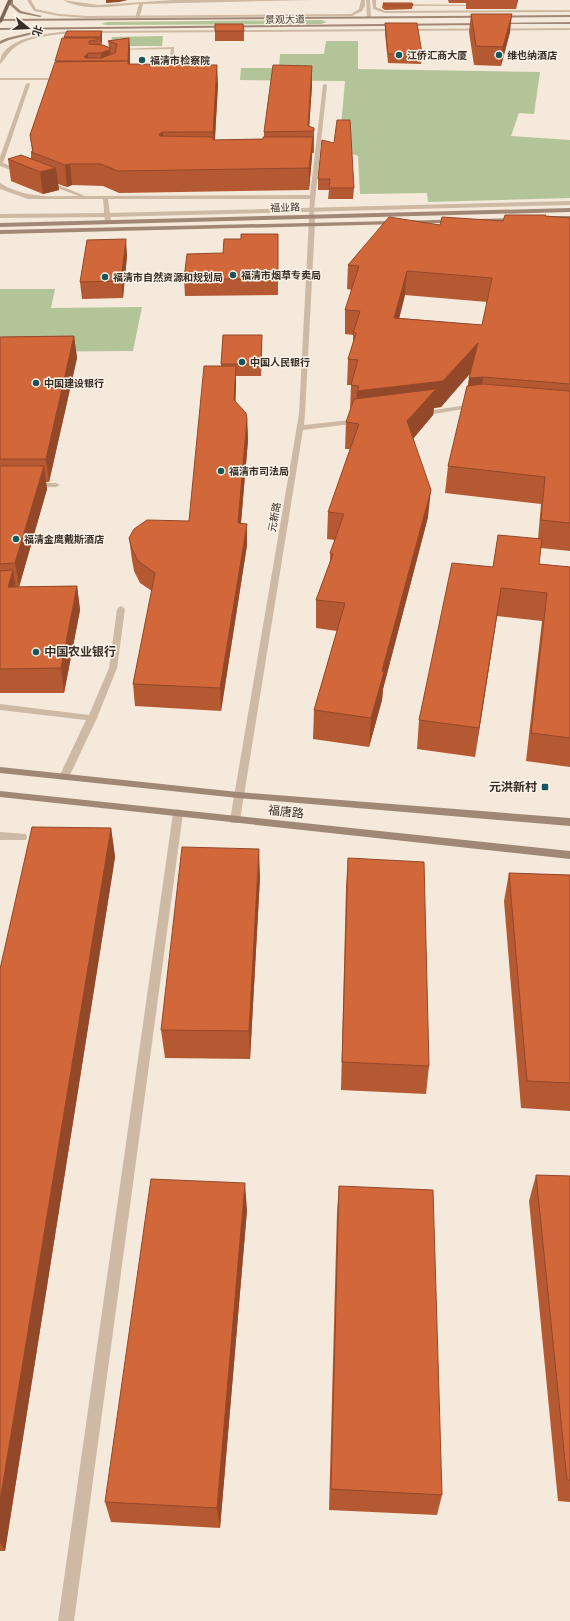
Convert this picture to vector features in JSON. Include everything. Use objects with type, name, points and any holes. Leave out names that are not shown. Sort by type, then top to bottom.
[{"type":"main road","points":[[0,21],[10,0]]},
{"type":"street","points":[[10,0],[11,4],[20,12],[80,20]]},
{"type":"street","points":[[29,0],[35,10],[60,15],[88,18],[352,15],[360,12],[363,7],[363,0]]},
{"type":"street","points":[[65,0],[76,4],[99,6],[151,2],[310,0]]},
{"type":"street","points":[[256,8],[257,0]]},
{"type":"street","points":[[368,0],[371,26]]},
{"type":"street","points":[[374,0],[374,8],[376,10],[402,15],[570,11]]},
{"type":"street","points":[[401,0],[402,15]]},
{"type":"street","points":[[138,18],[142,3]]},
{"type":"street","points":[[401,5],[472,6]]},
{"type":"street","name":"景观大道","points":[[0,21],[138,18],[369,17],[402,15],[570,16]]},
{"type":"street","name":"景观大道","points":[[0,29],[570,23]]},
{"type":"street","points":[[0,43],[26,33],[76,28]]},
{"type":"street","points":[[0,63],[3,55],[27,39],[48,34],[75,32],[570,30]]},
{"type":"street","points":[[110,49],[173,48],[170,78],[162,78]]},
{"type":"street","points":[[51,79],[53,71]]},
{"type":"street","points":[[0,79],[51,79],[66,81],[28,84],[0,84]]},
{"type":"street","points":[[28,84],[2,154],[0,164],[30,176]]},
{"type":"street","name":"元新路","points":[[235,820],[238,794],[302,414],[312,197],[325,85]]},
{"type":"street","points":[[309,155],[317,155]]},
{"type":"street","points":[[37,178],[89,198]]},
{"type":"street","points":[[0,185],[2,188],[28,197],[312,197]]},
{"type":"street","points":[[0,216],[108,218],[105,198]]},
{"type":"street","points":[[311,216],[570,203]]},
{"type":"street","name":"福业路","points":[[0,224],[108,218],[311,216],[570,210]]},
{"type":"street","name":"福业路","points":[[0,233],[311,216],[523,219]]},
{"type":"street","points":[[546,218],[570,218]]},
{"type":"street","points":[[412,415],[480,406]]},
{"type":"street","points":[[300,428],[367,420]]},
{"type":"street","points":[[28,486],[56,485]]},
{"type":"street","points":[[64,777],[92,718],[113,668],[121,609]]},
{"type":"street","points":[[0,707],[92,718]]},
{"type":"street","name":"福唐路","points":[[0,770],[238,794],[570,822]]},
{"type":"street","name":"福唐路","points":[[0,794],[570,855]]},
{"type":"street","points":[[66,1621],[178,813]]},
{"type":"street","points":[[0,836],[22,836]]},
{"type":"green space","points":[[321,20],[327,22],[321,24],[101,24],[107,22]]},
{"type":"green space","points":[[163,36],[162,46],[110,46],[112,37]]},
{"type":"green space","points":[[326,41],[358,41],[358,69],[540,72],[534,114],[519,113],[511,136],[570,140],[570,198],[428,202],[427,193],[360,194],[358,156],[339,150],[345,81],[240,80],[241,68],[279,68],[280,54],[324,54]]},
{"type":"green space","points":[[0,289],[55,289],[51,308],[142,307],[133,351],[0,352]]},
{"type":"building","points":[[383,3],[412,3],[413,5],[386,5]]},
{"type":"building","points":[[471,14],[512,14],[503,47],[476,46]]},
{"type":"building","points":[[385,23],[417,23],[422,54],[388,54]]},
{"type":"building","points":[[215,24],[243,24],[244,31],[215,31]]},
{"type":"building","points":[[67,31],[102,31],[100,37],[64,37]]},
{"type":"building","points":[[62,38],[98,38],[97,40],[89,41],[89,44],[103,45],[110,48],[109,50],[101,53],[88,53],[84,57],[101,58],[115,53],[117,44],[108,41],[129,38],[128,62],[55,61]]},
{"type":"building","points":[[128,61],[128,64],[217,65],[213,132],[163,132],[159,134],[160,136],[213,137],[213,140],[263,139],[263,137],[313,137],[309,168],[118,171],[101,164],[65,165],[31,152],[33,151],[30,135],[55,62]]},
{"type":"building","points":[[273,65],[312,66],[308,126],[314,128],[314,131],[264,132]]},
{"type":"building","points":[[337,120],[350,120],[354,188],[329,188],[330,179],[318,179],[322,140],[334,143]]},
{"type":"building","points":[[21,155],[56,168],[40,172],[8,159]]},
{"type":"building","points":[[505,215],[546,215],[545,216],[570,218],[570,384],[483,377],[469,378],[478,343],[443,381],[357,391],[359,386],[351,385],[358,360],[348,359],[356,333],[353,333],[360,311],[345,310],[359,266],[348,265],[389,217],[440,225],[442,217],[503,221]],"holes":[[[407,271],[492,278],[482,325],[394,318]]]},
{"type":"building","points":[[241,234],[278,234],[278,279],[184,279],[187,254],[223,253],[224,239],[241,239]]},
{"type":"building","points":[[126,239],[121,281],[80,282],[87,240]]},
{"type":"building","points":[[223,335],[262,335],[261,364],[221,364]]},
{"type":"building","points":[[74,336],[46,459],[0,459],[0,337]]},
{"type":"building","points":[[204,366],[236,366],[234,400],[246,413],[247,419],[238,523],[247,524],[220,688],[133,684],[155,573],[138,561],[132,549],[129,538],[134,529],[147,520],[189,521]]},
{"type":"building","points":[[483,384],[570,391],[570,523],[541,520],[545,477],[448,466],[467,386]]},
{"type":"building","points":[[436,389],[407,421],[431,490],[382,671],[384,672],[371,718],[314,710],[345,603],[316,600],[333,554],[330,553],[344,514],[328,512],[359,424],[346,422],[354,399]]},
{"type":"building","points":[[0,466],[44,466],[15,563],[0,564]]},
{"type":"building","points":[[498,535],[542,539],[539,564],[570,567],[570,738],[531,733],[547,593],[501,588],[479,728],[419,720],[452,563],[493,567]]},
{"type":"building","name":"中国农业银行","points":[[13,570],[8,587],[77,586],[61,668],[0,669],[0,571]]},
{"type":"building","points":[[32,827],[111,828],[0,1501],[0,969]]},
{"type":"building","points":[[182,847],[259,849],[249,1031],[161,1030]]},
{"type":"building","points":[[348,858],[424,862],[429,1066],[342,1062]]},
{"type":"building","points":[[509,873],[570,875],[570,1083],[527,1081]]},
{"type":"building","points":[[536,1175],[570,1176],[570,1480],[567,1480]]},
{"type":"building","points":[[151,1179],[245,1183],[217,1508],[105,1502]]},
{"type":"building","points":[[339,1186],[433,1190],[442,1495],[331,1489]]},
{"type":"place","name":"江侨汇商大厦","points":[[399,55]]},
{"type":"place","name":"维也纳酒店","points":[[499,55]]},
{"type":"place","name":"福清市检察院","points":[[142,60]]},
{"type":"place","name":"福清市烟草专卖局","points":[[233,275]]},
{"type":"place","name":"福清市自然资源和规划局","points":[[105,277]]},
{"type":"place","name":"中国人民银行","points":[[242,362]]},
{"type":"place","name":"中国建设银行","points":[[36,383]]},
{"type":"place","name":"福清市司法局","points":[[221,471]]},
{"type":"place","name":"福清金鹰戴斯酒店","points":[[16,539]]},
{"type":"place","name":"中国农业银行","points":[[36,652]]},
{"type":"place","name":"元洪新村","points":[[545,787]]}]
